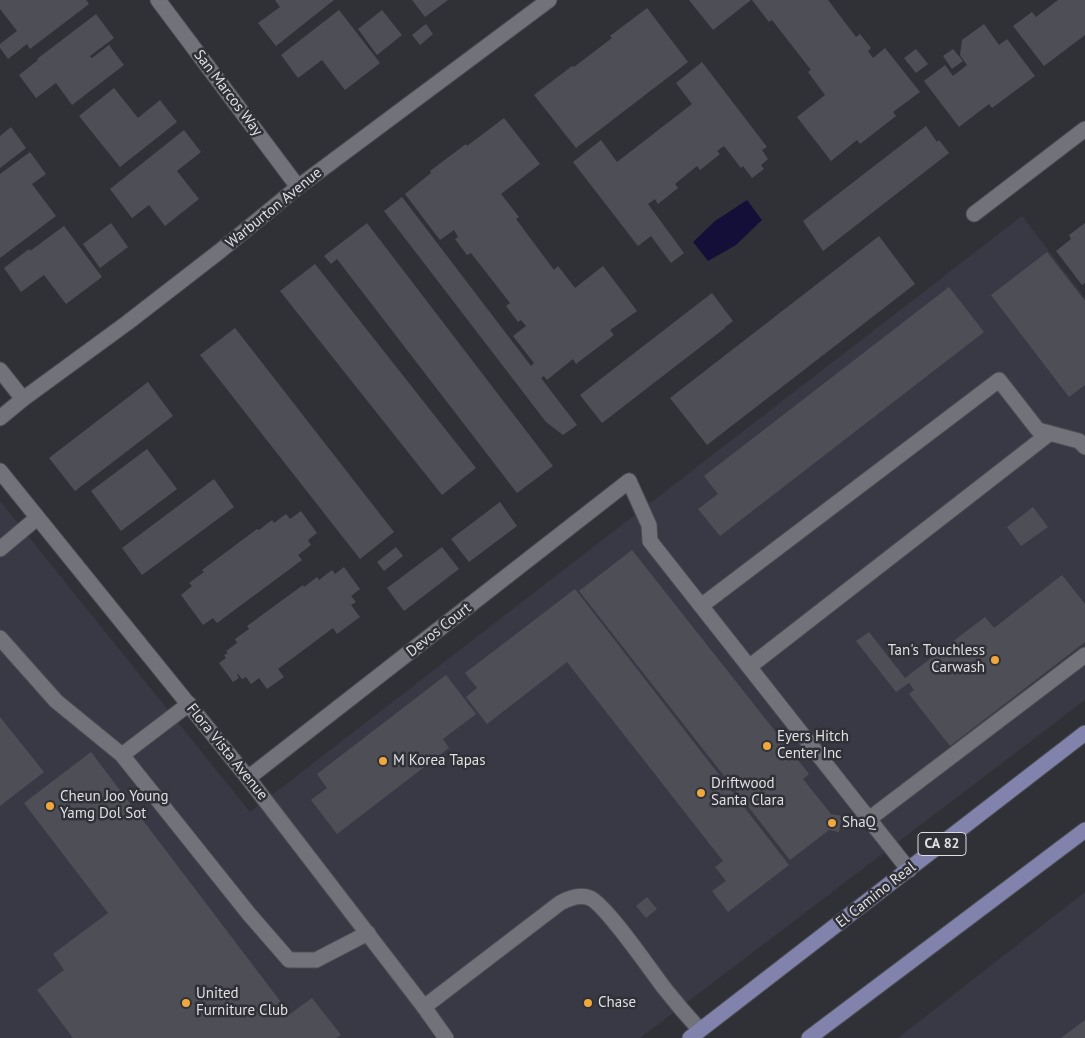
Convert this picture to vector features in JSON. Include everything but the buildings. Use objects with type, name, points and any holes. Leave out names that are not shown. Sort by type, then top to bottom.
[{"type":"main road","name":"El Camino Real","points":[[695,1034],[1085,734]]},
{"type":"main road","points":[[809,1038],[1085,830]]},
{"type":"street","name":"San Marcos Way","points":[[158,0],[298,187]]},
{"type":"street","name":"Warburton Avenue","points":[[0,418],[23,398],[127,323],[220,251],[298,187],[549,0]]},
{"type":"street","points":[[974,214],[1085,128]]},
{"type":"street","points":[[0,370],[23,398]]},
{"type":"street","points":[[909,870],[701,606],[999,380],[1038,430],[1079,441],[1085,447]]},
{"type":"street","points":[[749,667],[1050,433]]},
{"type":"street","name":"Flora Vista Avenue","points":[[0,471],[248,778],[368,933],[446,1038]]},
{"type":"street","name":"Devos Court","points":[[248,778],[629,481],[649,525],[650,541],[701,606]]},
{"type":"street","points":[[0,549],[37,518]]},
{"type":"street","points":[[0,638],[56,701],[122,755],[249,914],[289,960],[316,960],[368,933]]},
{"type":"street","points":[[869,819],[1085,655]]},
{"type":"street","points":[[122,755],[189,704]]},
{"type":"street","points":[[424,1007],[560,903],[570,898],[582,896],[589,897],[608,915],[666,990],[695,1034]]},
{"type":"shaded area","points":[[747,200],[762,220],[736,245],[708,261],[693,242],[715,221]]},
{"type":"shaded area","points":[[1022,216],[1085,298],[1085,700],[640,1038],[0,1038],[0,501],[250,812]]},
{"type":"shaded area","points":[[1085,892],[1085,1038],[898,1038]]},
{"type":"place","name":"Tan's Touchless Carwash","points":[[995,660]]},
{"type":"place","name":"Eyers Hitch Center Inc","points":[[767,746]]},
{"type":"place","name":"M Korea Tapas","points":[[383,761]]},
{"type":"place","name":"Driftwood Santa Clara","points":[[701,793]]},
{"type":"place","name":"Cheun Joo Young Yamg Dol Sot","points":[[50,806]]},
{"type":"place","name":"ShaQ","points":[[832,823]]},
{"type":"place","name":"United Furniture Club","points":[[186,1003]]},
{"type":"place","name":"Chase","points":[[588,1003]]}]
